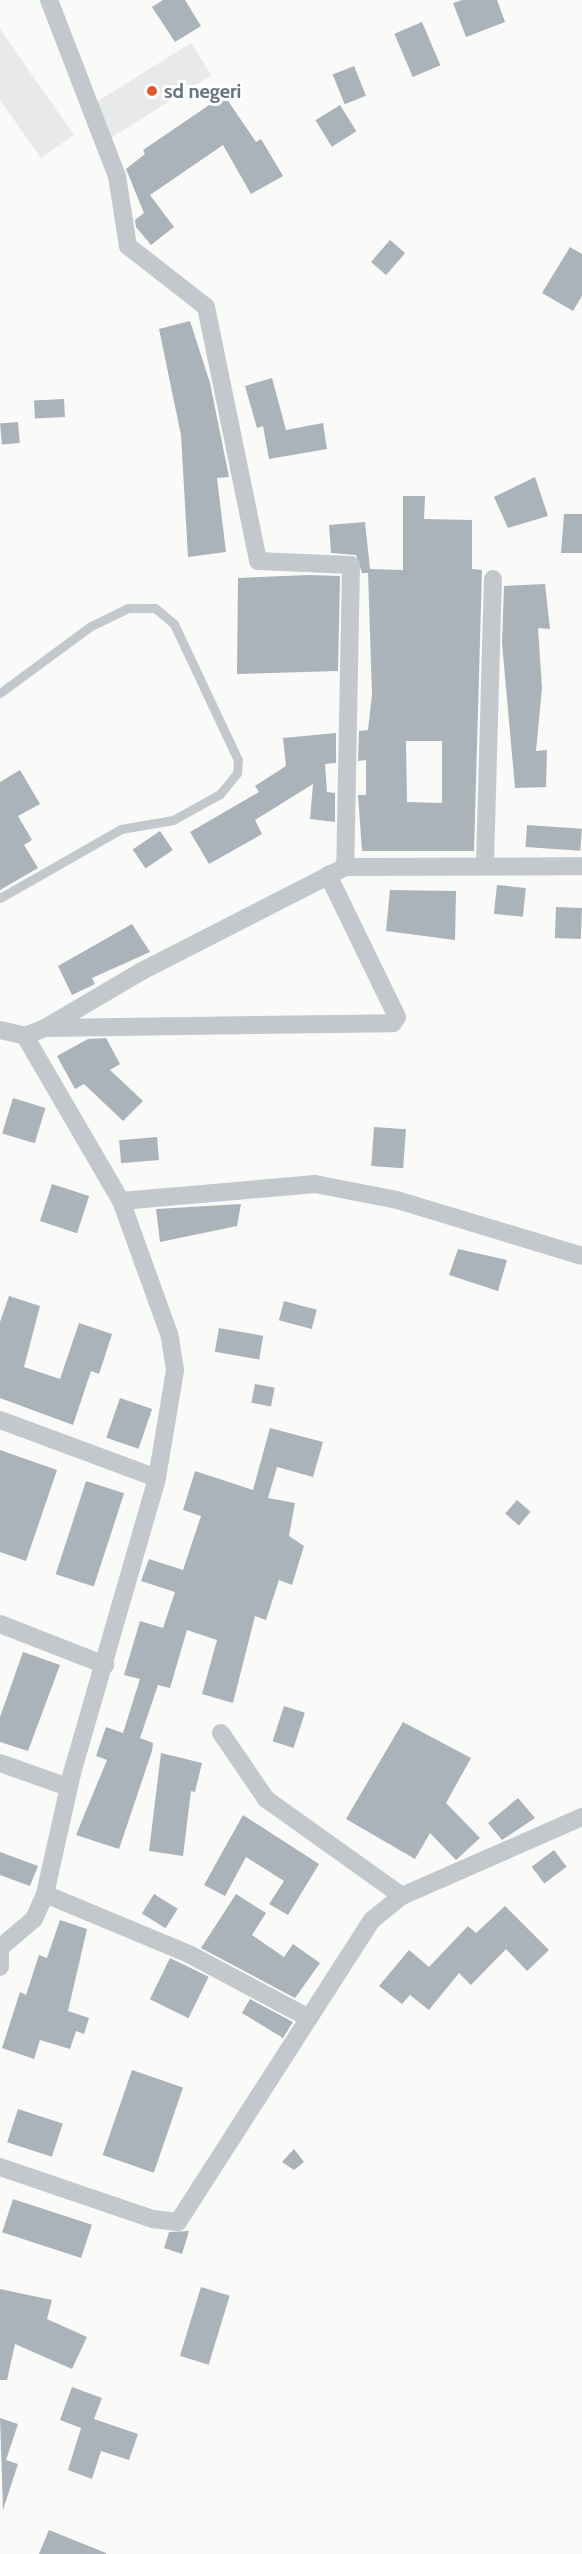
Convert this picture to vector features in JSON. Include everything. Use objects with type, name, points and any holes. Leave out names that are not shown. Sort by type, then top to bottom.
[{"type":"street","points":[[49,0],[117,176],[128,246],[206,307],[258,561],[351,565],[345,867]]},
{"type":"street","points":[[485,863],[493,579]]},
{"type":"street","points":[[0,1030],[26,1036],[45,1028],[345,867],[485,863],[582,866]]},
{"type":"street","points":[[45,1028],[393,1023],[397,1017],[328,875]]},
{"type":"street","points":[[0,1967],[0,1947],[34,1919],[45,1894],[68,1787],[157,1478],[175,1370],[169,1334],[121,1201],[26,1036]]},
{"type":"street","points":[[121,1201],[315,1184],[397,1200],[582,1256]]},
{"type":"street","points":[[0,1420],[157,1478]]},
{"type":"street","points":[[0,1624],[105,1665]]},
{"type":"street","points":[[221,1733],[266,1799],[402,1896]]},
{"type":"street","points":[[0,1763],[68,1787]]},
{"type":"street","points":[[0,2167],[153,2219],[178,2222],[372,1920],[402,1896],[582,1817]]},
{"type":"street","points":[[45,1894],[189,1954],[309,2018]]},
{"type":"lane","points":[[0,693],[91,626],[128,608],[154,608],[174,624],[238,760],[237,773],[220,794],[173,820],[121,829],[0,898]]},
{"type":"shaded area","points":[[0,29],[74,135],[41,158],[0,100]]},
{"type":"shaded area","name":"sd negeri","points":[[191,43],[211,75],[110,138],[90,106]]},
{"type":"building","points":[[163,0],[185,0],[201,26],[175,42],[152,7]]},
{"type":"building","points":[[462,0],[497,0],[505,22],[466,37],[453,3]]},
{"type":"building","points":[[422,22],[440,65],[413,77],[394,34]]},
{"type":"building","points":[[354,66],[366,96],[345,104],[333,75]]},
{"type":"building","points":[[224,95],[256,142],[261,139],[283,176],[251,194],[223,145],[150,195],[174,227],[151,245],[136,227],[135,220],[144,213],[126,169],[145,154],[143,150]]},
{"type":"building","points":[[340,105],[356,131],[332,147],[315,120]]},
{"type":"building","points":[[390,240],[405,253],[386,275],[371,262]]},
{"type":"building","points":[[570,247],[582,254],[582,296],[573,311],[542,293]]},
{"type":"building","points":[[190,321],[210,383],[229,477],[217,478],[226,552],[188,557],[181,435],[159,329]]},
{"type":"building","points":[[272,378],[286,430],[323,423],[327,449],[269,459],[263,426],[257,428],[245,386]]},
{"type":"building","points":[[64,399],[65,417],[35,419],[34,401]]},
{"type":"building","points":[[18,422],[20,443],[2,444],[0,424]]},
{"type":"building","points":[[535,477],[548,516],[508,528],[494,497]]},
{"type":"building","points":[[403,496],[425,496],[424,519],[472,520],[472,569],[482,570],[474,851],[362,851],[358,795],[366,795],[366,760],[358,761],[359,731],[368,730],[372,695],[368,573],[362,573],[356,555],[331,553],[329,525],[365,522],[370,569],[403,570]],"holes":[[[406,741],[442,741],[442,803],[407,802]]]},
{"type":"building","points":[[564,514],[582,514],[582,553],[561,553]]},
{"type":"building","points":[[340,576],[338,671],[237,674],[238,578]]},
{"type":"building","points":[[545,584],[550,629],[538,628],[542,688],[536,751],[547,750],[546,787],[515,788],[502,643],[504,586]]},
{"type":"building","points":[[336,733],[336,763],[325,764],[327,792],[335,793],[335,822],[310,819],[313,784],[255,820],[262,834],[209,864],[190,832],[259,792],[255,786],[286,766],[283,738]]},
{"type":"building","points":[[20,770],[40,804],[18,816],[32,840],[24,845],[38,868],[0,890],[0,782]]},
{"type":"building","points":[[527,825],[582,829],[580,851],[525,847]]},
{"type":"building","points":[[160,831],[173,850],[146,869],[133,849]]},
{"type":"building","points":[[497,885],[526,888],[523,917],[494,914]]},
{"type":"building","points":[[390,890],[456,891],[455,940],[386,931]]},
{"type":"building","points":[[556,907],[582,908],[581,939],[555,938]]},
{"type":"building","points":[[132,924],[150,952],[92,978],[95,984],[72,995],[58,966]]},
{"type":"building","points":[[106,1038],[120,1064],[110,1070],[143,1101],[123,1121],[84,1084],[75,1089],[57,1056],[88,1039]]},
{"type":"building","points":[[13,1098],[46,1108],[35,1143],[2,1133]]},
{"type":"building","points":[[374,1127],[406,1129],[403,1168],[371,1166]]},
{"type":"building","points":[[157,1137],[159,1160],[121,1163],[119,1140]]},
{"type":"building","points":[[52,1184],[89,1196],[77,1233],[40,1221]]},
{"type":"building","points":[[241,1204],[237,1226],[160,1242],[156,1209]]},
{"type":"building","points":[[458,1249],[507,1260],[498,1291],[449,1275]]},
{"type":"building","points":[[9,1296],[40,1306],[24,1367],[60,1379],[79,1323],[112,1334],[99,1374],[91,1371],[73,1425],[0,1398],[0,1322]]},
{"type":"building","points":[[284,1301],[317,1310],[312,1329],[279,1320]]},
{"type":"building","points":[[219,1328],[263,1336],[259,1359],[215,1352]]},
{"type":"building","points":[[255,1384],[275,1388],[271,1406],[251,1403]]},
{"type":"building","points":[[120,1398],[152,1409],[138,1449],[106,1438]]},
{"type":"building","points":[[270,1428],[323,1442],[313,1477],[277,1467],[268,1498],[295,1503],[289,1536],[304,1546],[292,1585],[279,1580],[266,1620],[255,1616],[233,1703],[202,1694],[217,1640],[187,1630],[170,1688],[158,1685],[140,1738],[153,1743],[152,1751],[119,1849],[76,1835],[107,1760],[96,1756],[106,1727],[123,1733],[140,1679],[124,1675],[140,1621],[163,1628],[175,1592],[141,1581],[149,1559],[183,1570],[201,1516],[183,1510],[195,1471],[253,1490]]},
{"type":"building","points":[[0,1450],[57,1470],[26,1561],[0,1552]]},
{"type":"building","points":[[86,1481],[124,1493],[94,1587],[56,1574]]},
{"type":"building","points":[[517,1500],[531,1512],[519,1525],[505,1514]]},
{"type":"building","points":[[23,1652],[60,1665],[28,1751],[0,1742],[0,1717]]},
{"type":"building","points":[[284,1706],[305,1713],[293,1748],[273,1741]]},
{"type":"building","points":[[403,1722],[471,1758],[446,1803],[480,1838],[456,1860],[430,1833],[415,1859],[346,1819]]},
{"type":"building","points":[[161,1753],[202,1763],[195,1792],[191,1791],[183,1856],[149,1851]]},
{"type":"building","points":[[518,1798],[535,1818],[502,1840],[488,1823]]},
{"type":"building","points":[[243,1815],[319,1864],[288,1915],[269,1904],[284,1881],[246,1857],[225,1896],[204,1885]]},
{"type":"building","points":[[554,1850],[567,1867],[544,1884],[532,1867]]},
{"type":"building","points":[[0,1852],[38,1866],[30,1886],[0,1875]]},
{"type":"building","points":[[154,1894],[178,1909],[166,1928],[142,1914]]},
{"type":"building","points":[[236,1894],[266,1913],[252,1935],[284,1957],[293,1944],[320,1963],[295,1998],[201,1948]]},
{"type":"building","points":[[505,1906],[549,1950],[527,1971],[506,1949],[471,1985],[459,1973],[429,2010],[410,1995],[402,2004],[379,1986],[409,1950],[429,1967],[468,1926],[476,1933]]},
{"type":"building","points":[[60,1920],[87,1929],[68,2011],[89,2018],[84,2034],[76,2031],[70,2049],[40,2040],[34,2059],[2,2048],[20,1992],[26,1995],[39,1955],[47,1958]]},
{"type":"building","points":[[170,1958],[209,1977],[188,2018],[150,1999]]},
{"type":"building","points":[[250,1999],[293,2022],[283,2038],[242,2013]]},
{"type":"building","points":[[132,2070],[183,2088],[154,2173],[103,2155]]},
{"type":"building","points":[[18,2109],[63,2124],[52,2157],[7,2142]]},
{"type":"building","points":[[294,2149],[304,2162],[294,2170],[282,2162]]},
{"type":"building","points":[[13,2199],[92,2225],[81,2258],[2,2232]]},
{"type":"building","points":[[189,2231],[182,2254],[164,2248],[169,2232]]},
{"type":"building","points":[[201,2287],[230,2296],[209,2365],[180,2356]]},
{"type":"building","points":[[0,2289],[52,2300],[47,2319],[87,2337],[72,2369],[15,2344],[7,2380],[0,2380]]},
{"type":"building","points":[[72,2387],[102,2398],[94,2419],[138,2434],[129,2460],[101,2451],[92,2479],[68,2470],[81,2428],[60,2420]]},
{"type":"building","points":[[0,2418],[18,2424],[6,2460],[18,2464],[3,2510]]},
{"type":"building","points":[[49,2530],[106,2553],[106,2554],[39,2554]]},
{"type":"place","name":"sd negeri","points":[[152,91]]}]
